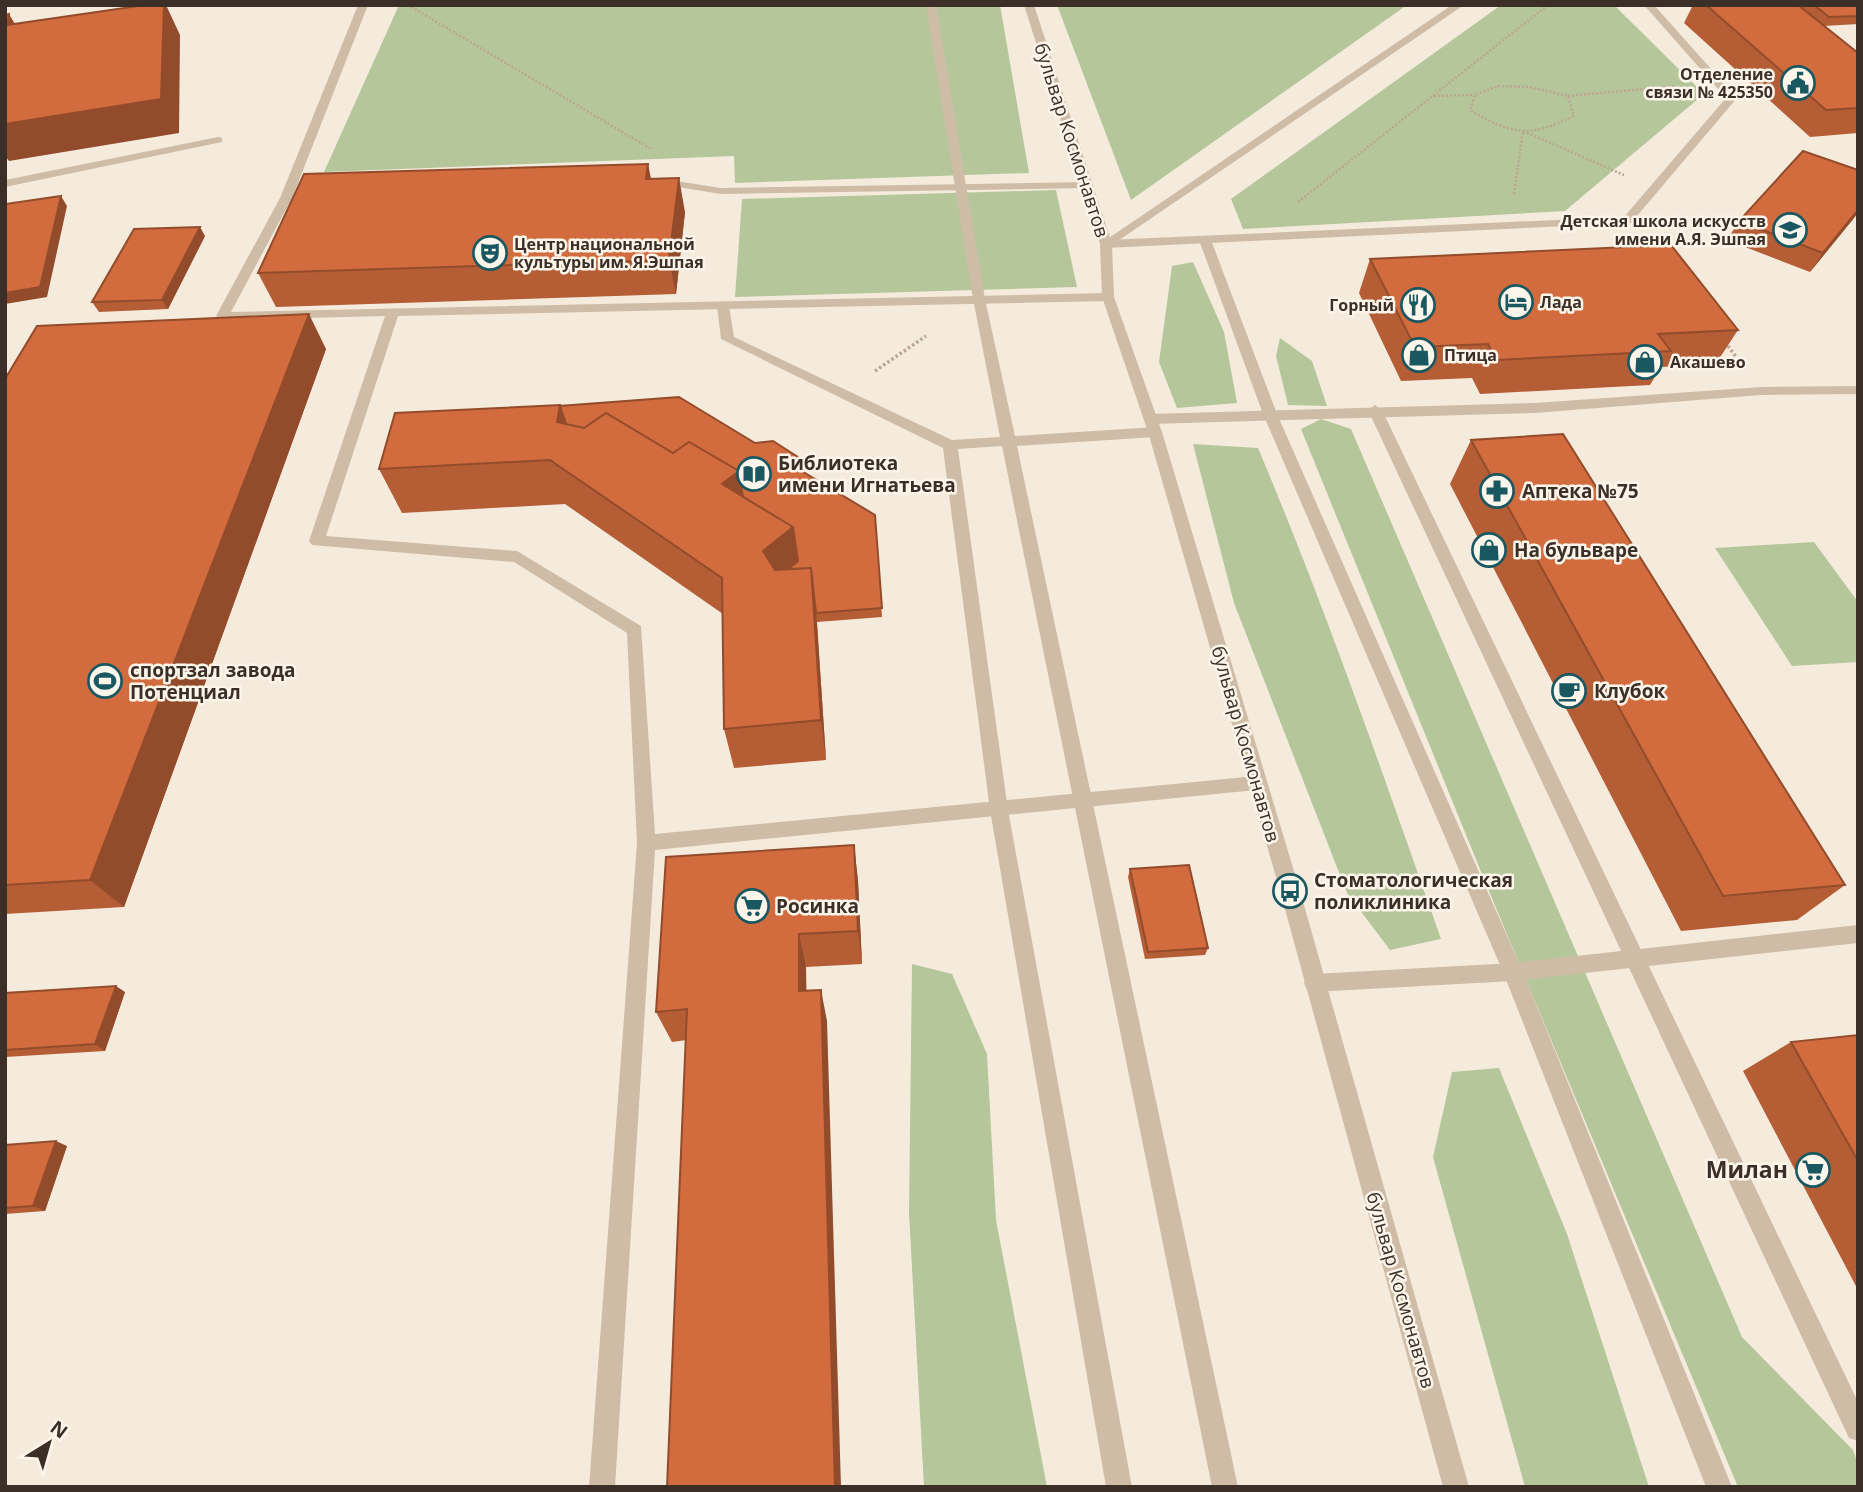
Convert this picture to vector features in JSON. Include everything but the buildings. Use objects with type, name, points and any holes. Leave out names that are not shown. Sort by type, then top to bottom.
[{"type":"street","points":[[363,5],[286,198],[222,316],[1108,297]]},
{"type":"street","points":[[931,5],[979,299],[1225,1487]]},
{"type":"street","name":"бульвар Космонавтов","points":[[1029,5],[1106,244],[1108,297],[1153,425],[1456,1487]]},
{"type":"street","points":[[1106,244],[1459,5]]},
{"type":"street","points":[[1106,244],[1627,220],[1732,98],[1649,5]]},
{"type":"street","points":[[5,184],[218,140]]},
{"type":"street","points":[[646,182],[721,191],[961,185],[1087,186]]},
{"type":"street","points":[[286,198],[300,197]]},
{"type":"street","points":[[1205,240],[1270,414],[1513,972],[1719,1487]]},
{"type":"street","points":[[723,306],[728,339],[840,395],[950,445],[1008,443],[1270,414],[1535,408],[1761,391],[1858,390]]},
{"type":"street","points":[[393,313],[317,541],[517,557],[635,630],[646,844],[602,1487]]},
{"type":"street","points":[[1375,410],[1858,1429]]},
{"type":"street","points":[[950,445],[999,810],[1119,1487]]},
{"type":"street","points":[[646,844],[1256,783]]},
{"type":"street","points":[[1314,984],[1513,972],[1858,934]]},
{"type":"path","points":[[408,5],[652,149]]},
{"type":"path","points":[[1295,204],[1548,5]]},
{"type":"path","points":[[1432,96],[1475,94],[1498,86],[1530,87],[1569,96],[1674,85],[1732,98]]},
{"type":"path","points":[[1475,94],[1469,110],[1505,131],[1544,132],[1574,116],[1569,96]]},
{"type":"path","points":[[1523,131],[1655,188]]},
{"type":"path","points":[[1509,226],[1523,131]]},
{"type":"path","points":[[840,395],[979,299]]},
{"type":"path","points":[[1721,336],[1761,391]]},
{"type":"green space","points":[[399,5],[1000,5],[1029,173],[735,183],[734,156],[324,172]]},
{"type":"green space","points":[[1057,5],[1407,5],[1131,200]]},
{"type":"green space","points":[[1501,5],[1614,5],[1704,94],[1565,211],[1243,229],[1231,199]]},
{"type":"green space","points":[[1056,190],[1077,287],[735,297],[742,199]]},
{"type":"green space","points":[[1193,262],[1224,332],[1237,403],[1177,408],[1159,362],[1172,266]]},
{"type":"green space","points":[[1280,338],[1312,361],[1327,406],[1288,405],[1276,356]]},
{"type":"green space","points":[[1321,419],[1351,429],[1742,1337],[1853,1450],[1858,1464],[1858,1487],[1738,1487],[1486,884],[1301,429]]},
{"type":"green space","points":[[1193,444],[1258,448],[1376,754],[1441,939],[1390,950],[1347,893],[1234,603]]},
{"type":"green space","points":[[1814,542],[1858,602],[1858,662],[1792,666],[1715,548]]},
{"type":"green space","points":[[912,964],[952,974],[987,1054],[996,1220],[1047,1487],[924,1487],[909,1213]]},
{"type":"green space","points":[[1499,1068],[1567,1234],[1649,1487],[1525,1487],[1433,1157],[1452,1072]]},
{"type":"place","name":"Отделение связи № 425350","points":[[1798,83]]},
{"type":"place","name":"Детская школа искусств имени А.Я. Эшпая","points":[[1790,230]]},
{"type":"place","name":"Центр национальной культуры им. Я.Эшпая","points":[[490,253]]},
{"type":"place","name":"Лада","points":[[1516,302]]},
{"type":"place","name":"Горный","points":[[1418,305]]},
{"type":"place","name":"Птица","points":[[1419,355]]},
{"type":"place","name":"Акашево","points":[[1645,362]]},
{"type":"place","name":"Библиотека имени Игнатьева","points":[[754,474]]},
{"type":"place","name":"Аптека №75","points":[[1497,491]]},
{"type":"place","name":"На бульваре","points":[[1489,550]]},
{"type":"place","name":"спортзал завода Потенциал","points":[[105,681]]},
{"type":"place","name":"Клубок","points":[[1569,691]]},
{"type":"place","name":"Стоматологическая поликлиника","points":[[1290,891]]},
{"type":"place","name":"Росинка","points":[[752,906]]},
{"type":"place","name":"Милан","points":[[1813,1170]]}]
